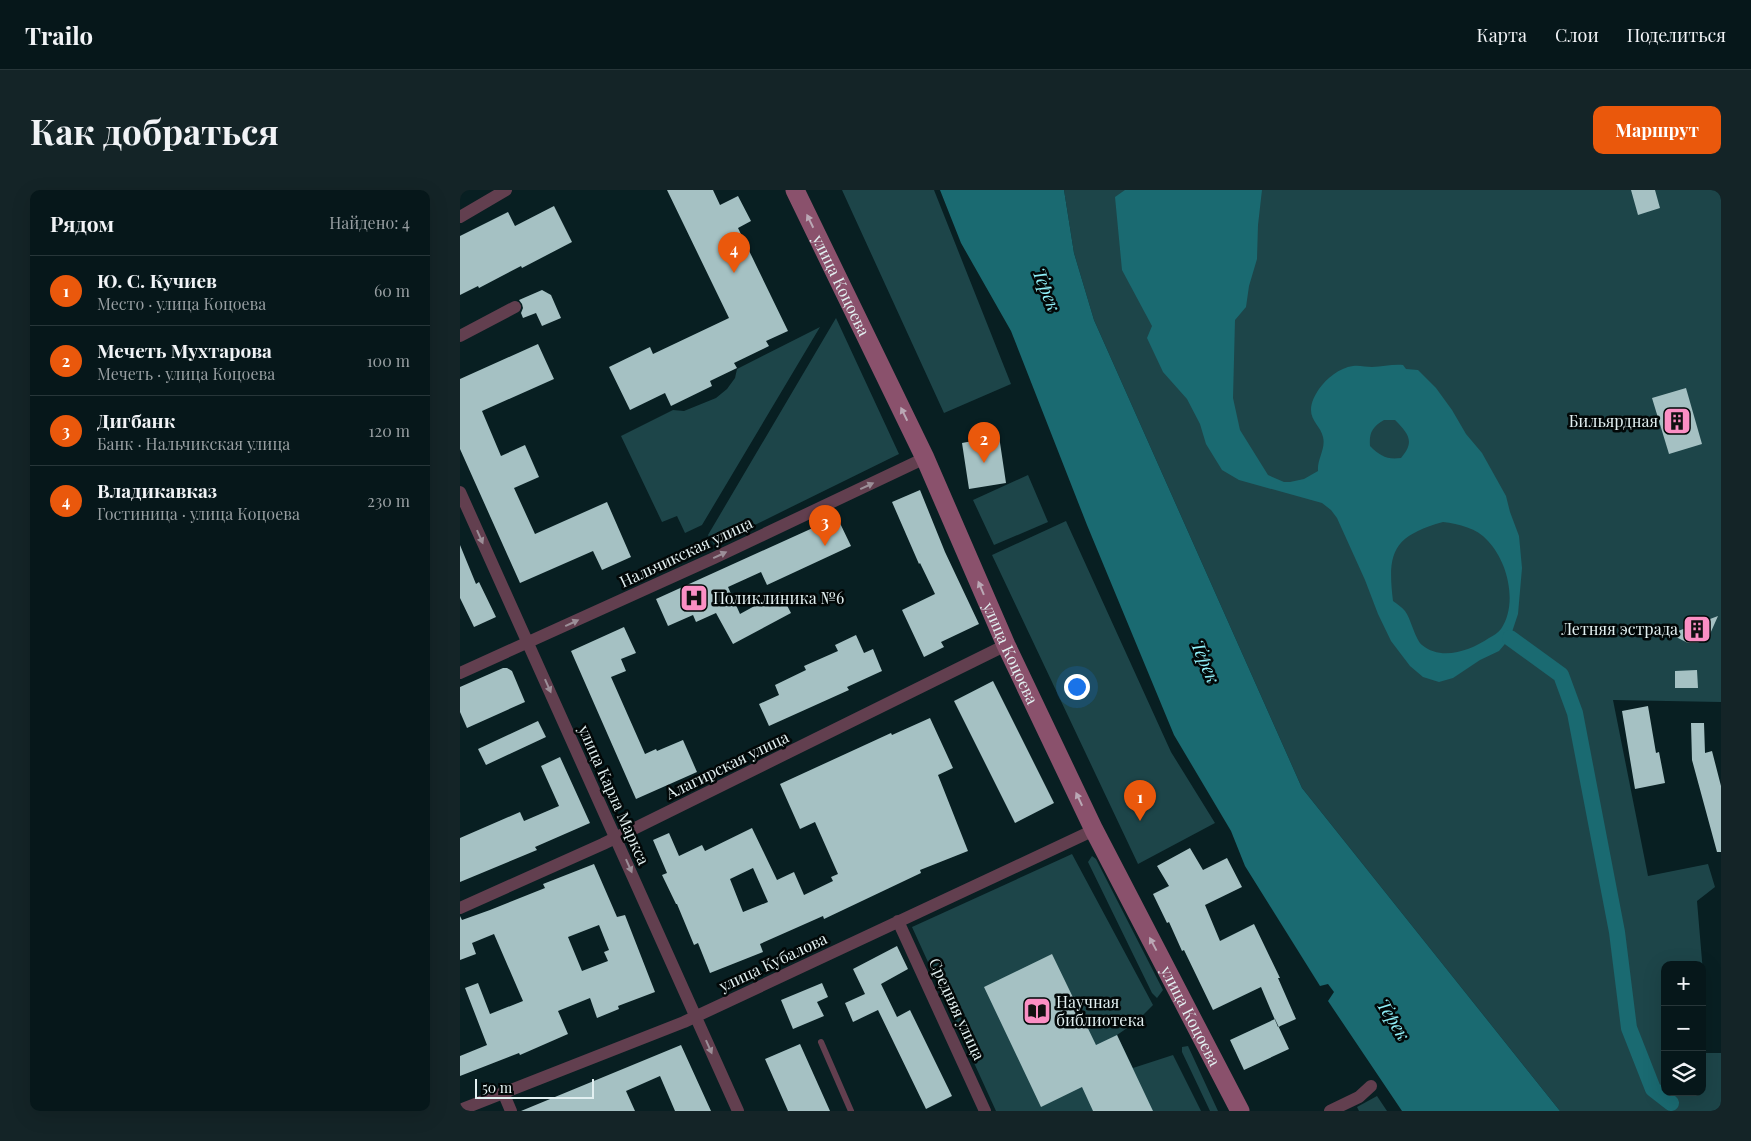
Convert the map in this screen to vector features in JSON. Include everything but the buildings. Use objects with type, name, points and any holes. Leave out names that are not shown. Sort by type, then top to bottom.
[{"type":"street","points":[[460,217],[506,190]]},
{"type":"street","name":"улица Коцоева","points":[[795,190],[925,458],[1006,645],[1094,830],[1240,1111]]},
{"type":"street","points":[[460,336],[515,307]]},
{"type":"street","name":"Нальчикская улица","points":[[460,673],[705,562],[925,458]]},
{"type":"street","name":"улица Карла Маркса","points":[[460,492],[738,1111]]},
{"type":"street","name":"Алагирская улица","points":[[460,908],[616,837],[1006,645]]},
{"type":"street","name":"улица Кубалова","points":[[460,1110],[695,1016],[1094,830]]},
{"type":"street","name":"Средняя улица","points":[[898,921],[986,1111]]},
{"type":"street","points":[[1330,1111],[1359,1096],[1371,1086]]},
{"type":"street","points":[[503,1092],[511,1111]]},
{"type":"lane","points":[[821,1042],[851,1111]]},
{"type":"shaded area","points":[[842,190],[934,190],[1011,384],[944,413]]},
{"type":"shaded area","points":[[1064,190],[1721,190],[1721,702],[1613,700],[1648,876],[1708,864],[1715,887],[1697,901],[1702,961],[1661,961],[1661,1096],[1706,1096],[1706,1053],[1721,1053],[1721,1111],[1560,1111],[1302,788],[1094,320],[1074,253]]},
{"type":"shaded area","points":[[836,318],[899,454],[714,545],[708,535]]},
{"type":"shaded area","points":[[820,327],[702,525],[685,533],[677,516],[662,522],[621,436],[673,410],[684,411],[716,398],[727,389],[735,378],[737,369]]},
{"type":"shaded area","points":[[1028,475],[1048,522],[994,545],[973,500]]},
{"type":"shaded area","points":[[1066,521],[1171,752],[1215,823],[1138,864],[992,555]]},
{"type":"shaded area","points":[[1072,854],[1153,1005],[1136,1022],[1117,1035],[1133,1068],[1173,1055],[1201,1111],[996,1111],[912,927]]},
{"type":"shaded area","points":[[1092,856],[1096,859],[1163,990],[1157,998],[1152,993],[1088,862]]},
{"type":"shaded area","points":[[1188,1046],[1218,1111],[1210,1111],[1182,1052],[1182,1047]]},
{"type":"shaded area","points":[[1377,1096],[1387,1111],[1359,1111],[1357,1107]]},
{"type":"water","name":"Терек","points":[[940,190],[1064,190],[1074,253],[1094,320],[1302,788],[1560,1111],[1402,1111],[1328,1001],[1334,992],[1328,984],[1320,986],[1245,866],[1231,831],[1174,735],[1087,525],[1011,331],[961,243]]},
{"type":"water","points":[[1125,190],[1262,190],[1257,259],[1249,286],[1246,307],[1235,320],[1233,398],[1240,430],[1268,475],[1284,482],[1290,482],[1304,479],[1318,471],[1324,441],[1322,433],[1311,414],[1312,404],[1322,385],[1338,371],[1355,366],[1403,365],[1406,369],[1418,370],[1436,388],[1466,434],[1482,453],[1506,496],[1519,536],[1522,568],[1518,614],[1510,638],[1499,651],[1480,660],[1453,678],[1439,682],[1423,677],[1410,666],[1391,641],[1337,518],[1331,510],[1322,503],[1239,480],[1222,470],[1206,444],[1200,424],[1187,399],[1163,372],[1147,338],[1152,326],[1122,270],[1115,197]],"holes":[[[1384,420],[1395,420],[1409,438],[1408,447],[1401,458],[1384,456],[1370,446],[1372,431]],[[1443,522],[1461,525],[1473,530],[1488,541],[1501,560],[1510,596],[1506,619],[1498,632],[1473,647],[1447,653],[1430,650],[1422,645],[1405,611],[1393,601],[1391,584],[1391,570],[1397,548],[1413,533]]]},
{"type":"waterway","points":[[1510,638],[1561,675],[1575,713],[1617,932],[1629,1028],[1653,1089],[1671,1103]]},
{"type":"place","name":"Владикавказ","points":[[734,273]]},
{"type":"place","name":"Бильярдная","points":[[1677,421]]},
{"type":"place","name":"Мечеть Мухтарова","points":[[984,463]]},
{"type":"place","name":"Дигбанк","points":[[825,546]]},
{"type":"place","name":"Поликлиника №6","points":[[694,598]]},
{"type":"place","name":"Летняя эстрада","points":[[1697,629]]},
{"type":"place","name":"Ю. С. Кучиев","points":[[1140,821]]},
{"type":"place","name":"Научная библиотека","points":[[1037,1011]]}]
